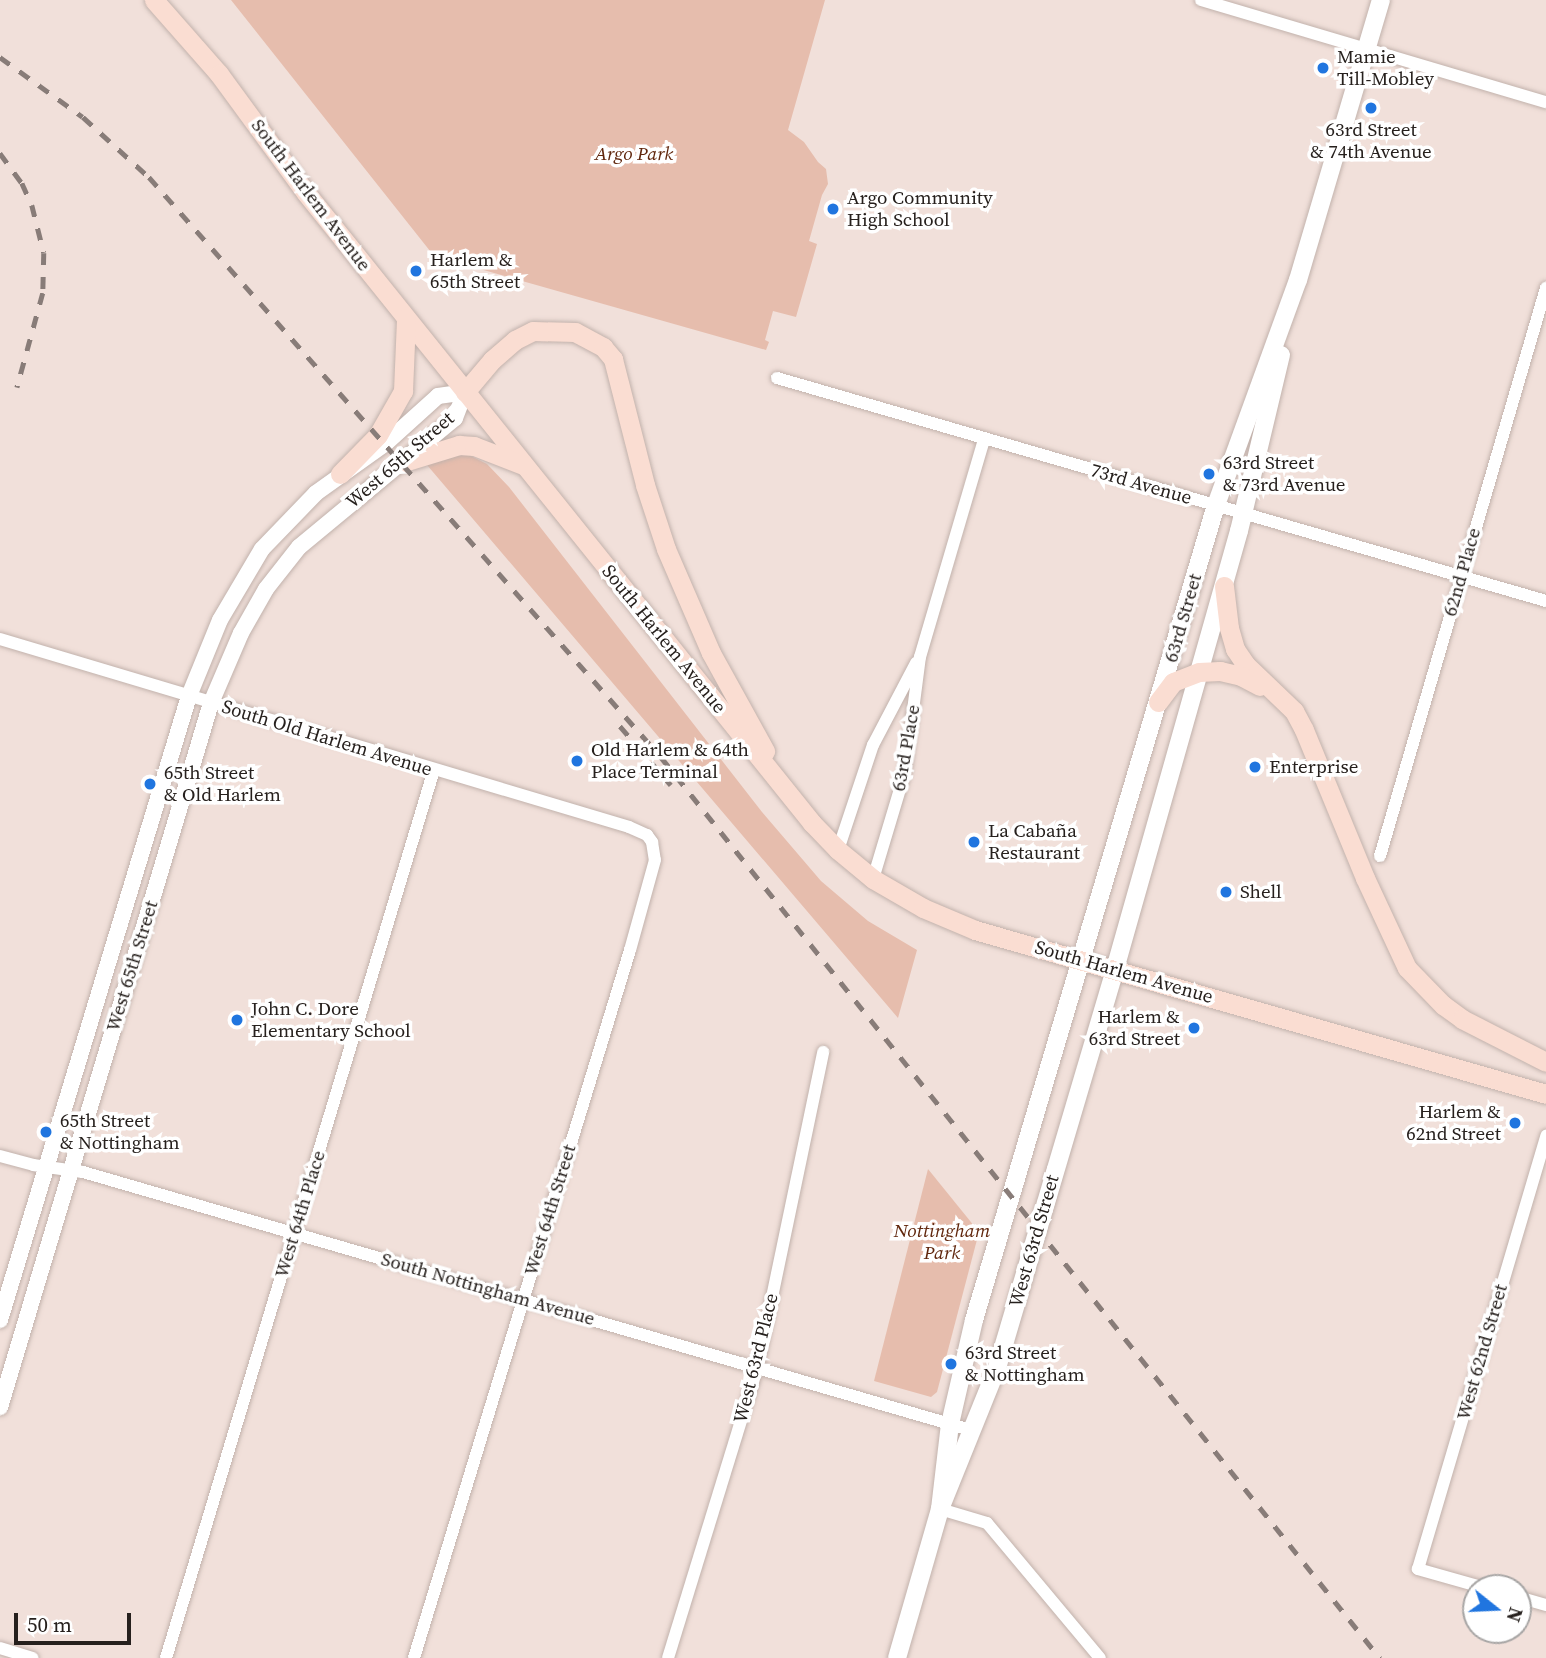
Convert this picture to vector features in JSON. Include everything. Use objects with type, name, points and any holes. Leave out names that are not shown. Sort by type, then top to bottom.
[{"type":"main road","name":"South Harlem Avenue","points":[[154,0],[219,74],[306,194],[785,789],[838,850],[873,879],[923,908],[975,930],[1546,1094]]},
{"type":"main road","name":"63rd Street","points":[[1115,969],[1244,513],[1298,280],[1381,0]]},
{"type":"main road","name":"63rd Street","points":[[1083,960],[1216,505],[1298,280]]},
{"type":"main road","points":[[340,474],[378,435],[403,391],[406,318]]},
{"type":"main road","points":[[465,392],[492,360],[515,340],[533,331],[575,332],[596,342],[613,359],[645,485],[671,561],[711,653],[785,789]]},
{"type":"main road","points":[[404,461],[459,445],[474,446],[524,465]]},
{"type":"main road","points":[[1224,586],[1228,628],[1235,649],[1245,664],[1294,711],[1365,878],[1407,968],[1443,1005],[1462,1019],[1546,1062]]},
{"type":"main road","points":[[1158,702],[1173,682],[1199,672],[1220,671],[1241,676],[1279,696]]},
{"type":"main road","name":"West 63rd Street","points":[[940,1509],[950,1424],[974,1320],[1083,960]]},
{"type":"main road","name":"West 63rd Street","points":[[897,1658],[940,1509],[974,1431],[1000,1357],[1115,969]]},
{"type":"street","points":[[1200,0],[1546,102]]},
{"type":"street","name":"62nd Place","points":[[1380,856],[1546,288]]},
{"type":"street","name":"73rd Avenue","points":[[777,378],[1546,601]]},
{"type":"street","name":"West 65th Street","points":[[0,1320],[189,696],[220,620],[262,549],[282,525],[340,474],[379,449],[439,396],[465,392],[455,418],[323,525],[281,567],[241,633],[211,703],[0,1407]]},
{"type":"street","name":"63rd Place","points":[[873,879],[905,772],[920,657],[984,439]]},
{"type":"street","name":"South Old Harlem Avenue","points":[[0,639],[629,827],[647,835],[652,842]]},
{"type":"street","name":"63rd Place","points":[[838,850],[873,745],[920,657]]},
{"type":"street","name":"West 64th Place","points":[[166,1658],[434,770]]},
{"type":"street","name":"West 64th Street","points":[[414,1658],[653,870],[655,860],[652,842]]},
{"type":"street","name":"West 63rd Place","points":[[668,1658],[757,1369],[823,1052]]},
{"type":"street","name":"West 62nd Street","points":[[1462,1581],[1418,1569],[1546,1136]]},
{"type":"street","name":"South Nottingham Avenue","points":[[0,1156],[71,1170],[974,1431]]},
{"type":"street","points":[[940,1509],[987,1523],[1100,1658]]},
{"type":"street","points":[[0,1648],[32,1658]]},
{"type":"green space","name":"Argo Park","points":[[231,0],[825,0],[788,130],[804,142],[826,169],[828,184],[822,195],[809,241],[817,244],[796,317],[773,311],[765,340],[769,342],[766,350],[434,256]]},
{"type":"green space","points":[[448,452],[467,454],[487,464],[509,487],[762,812],[821,881],[868,921],[917,950],[898,1018],[427,465]]},
{"type":"green space","name":"Nottingham Park","points":[[928,1169],[979,1232],[937,1392],[931,1397],[874,1381]]},
{"type":"railway","points":[[0,57],[83,117],[149,177],[661,757],[1380,1658]]},
{"type":"railway","points":[[0,153],[22,183],[32,205],[44,253],[43,293],[17,388]]},
{"type":"railway","points":[[620,726],[671,785]]},
{"type":"place","name":"Mamie Till-Mobley","points":[[1323,68]]},
{"type":"place","name":"63rd Street & 74th Avenue","points":[[1371,108]]},
{"type":"place","name":"Argo Community High School","points":[[833,209]]},
{"type":"place","name":"Harlem & 65th Street","points":[[416,271]]},
{"type":"place","name":"63rd Street & 73rd Avenue","points":[[1209,474]]},
{"type":"place","name":"Old Harlem & 64th Place Terminal","points":[[577,761]]},
{"type":"place","name":"Enterprise","points":[[1255,767]]},
{"type":"place","name":"65th Street & Old Harlem","points":[[150,784]]},
{"type":"place","name":"La Cabaña Restaurant","points":[[974,842]]},
{"type":"place","name":"Shell","points":[[1226,892]]},
{"type":"place","name":"John C. Dore Elementary School","points":[[237,1020]]},
{"type":"place","name":"Harlem & 63rd Street","points":[[1194,1028]]},
{"type":"place","name":"Harlem & 62nd Street","points":[[1515,1123]]},
{"type":"place","name":"65th Street & Nottingham","points":[[46,1132]]},
{"type":"place","name":"63rd Street & Nottingham","points":[[951,1364]]}]
